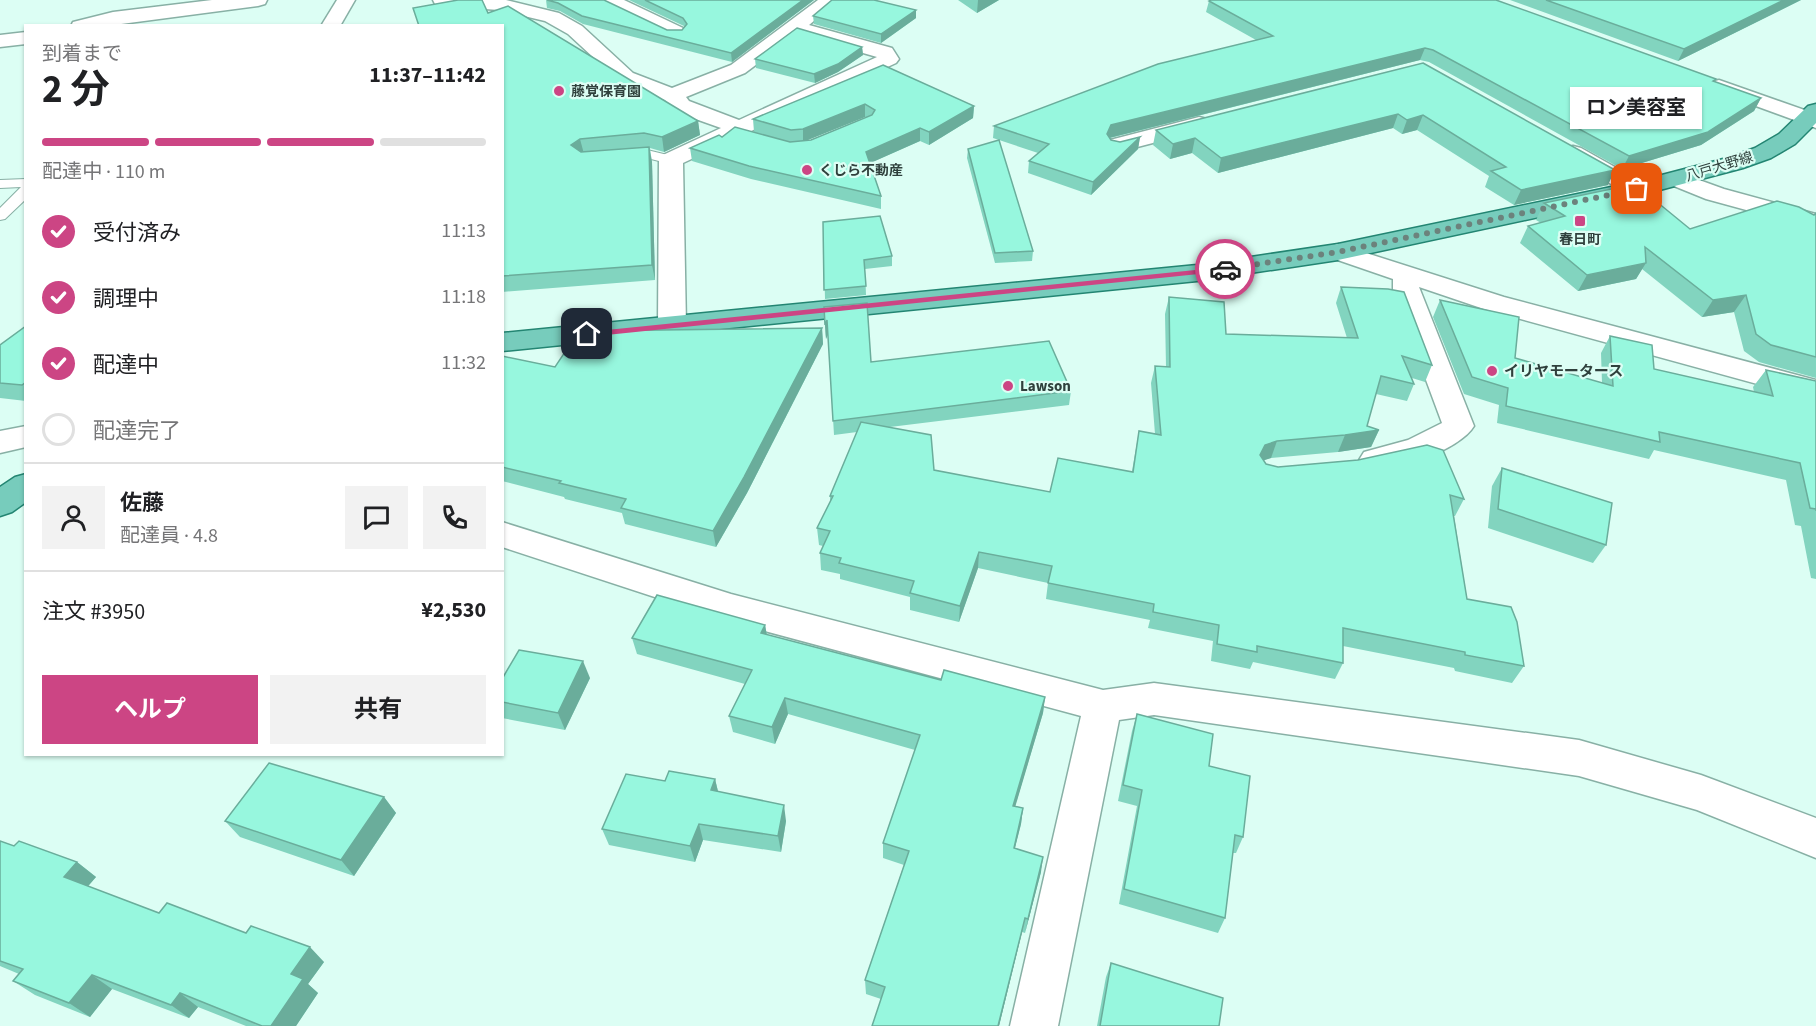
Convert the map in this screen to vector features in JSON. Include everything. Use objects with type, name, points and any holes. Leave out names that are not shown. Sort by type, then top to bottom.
[{"type":"main road","name":"八戸大野線","points":[[504,342],[1197,273],[1338,252],[1637,189],[1735,163],[1763,153],[1788,139],[1814,117]]},
{"type":"main road","points":[[0,504],[24,486]]},
{"type":"street","points":[[88,24],[113,18],[258,0]]},
{"type":"street","points":[[331,24],[346,0]]},
{"type":"street","points":[[442,0],[507,2],[552,17],[575,30],[626,77],[651,89],[673,95],[738,69],[830,0]]},
{"type":"street","points":[[609,0],[676,32]]},
{"type":"street","points":[[672,326],[671,160],[741,132],[889,59],[885,52],[794,27]]},
{"type":"street","points":[[0,41],[24,38]]},
{"type":"street","points":[[1705,81],[1814,117]]},
{"type":"street","points":[[673,95],[681,106],[741,132]]},
{"type":"street","points":[[1118,145],[1219,119]]},
{"type":"street","points":[[1557,144],[1637,189]]},
{"type":"street","points":[[1677,179],[1715,194],[1816,222]]},
{"type":"street","points":[[1338,252],[1494,303],[1816,390]]},
{"type":"street","points":[[1349,465],[1400,455],[1448,435],[1460,426],[1406,291],[1406,274]]},
{"type":"street","points":[[0,442],[24,436]]},
{"type":"street","points":[[504,535],[731,608],[1103,706],[1154,699],[1579,758],[1701,793],[1816,838]]},
{"type":"street","points":[[1034,1026],[1103,706]]},
{"type":"lane","points":[[615,157],[647,154],[671,160]]},
{"type":"lane","points":[[0,184],[24,183]]},
{"type":"lane","points":[[0,216],[24,192]]},
{"type":"building","points":[[458,0],[482,0],[488,13],[508,6],[698,121],[662,137],[644,133],[580,139],[571,145],[581,152],[649,147],[652,265],[504,276],[504,24],[418,24],[413,8]]},
{"type":"building","points":[[547,0],[604,0],[667,30],[682,30],[687,24],[683,18],[645,0],[803,0],[731,53],[582,16],[558,3]]},
{"type":"building","points":[[832,0],[874,0],[916,10],[881,34],[813,16]]},
{"type":"building","points":[[1496,0],[1716,79],[1713,81],[1761,98],[1708,132],[1629,156],[1433,50],[1425,48],[1111,125],[1107,134],[1111,140],[1120,142],[1140,137],[1093,182],[1029,161],[1049,144],[994,126],[1158,64],[1273,36],[1209,1]]},
{"type":"building","points":[[1546,0],[1784,0],[1684,49]]},
{"type":"building","points":[[797,28],[862,47],[838,64],[814,74],[755,59]]},
{"type":"building","points":[[1423,63],[1615,170],[1521,190],[1491,171],[1506,167],[1423,115],[1407,120],[1398,114],[1221,158],[1195,138],[1173,144],[1156,130]]},
{"type":"building","points":[[883,65],[974,106],[929,132],[920,128],[866,152],[881,196],[749,166],[690,148],[719,135],[722,137],[735,127],[790,142],[811,140],[872,115],[875,110],[865,104],[803,129],[791,130],[753,119]]},
{"type":"building","points":[[999,140],[1033,251],[995,253],[968,149]]},
{"type":"building","points":[[1635,184],[1690,229],[1777,201],[1799,207],[1814,215],[1816,213],[1816,357],[1771,345],[1756,334],[1746,295],[1713,300],[1645,247],[1646,263],[1587,275],[1528,226],[1565,216],[1544,203]]},
{"type":"building","points":[[880,216],[892,256],[864,260],[866,286],[824,290],[823,222]]},
{"type":"building","points":[[1341,287],[1404,292],[1432,365],[1402,356],[1414,384],[1381,376],[1367,426],[1379,430],[1277,441],[1265,445],[1260,455],[1266,464],[1278,467],[1358,460],[1427,445],[1443,450],[1464,499],[1450,495],[1467,599],[1511,607],[1517,622],[1524,666],[1343,628],[1343,663],[1257,646],[1257,652],[1217,644],[1219,625],[1153,612],[1154,604],[1048,583],[1052,566],[979,552],[960,606],[910,593],[914,581],[839,563],[841,558],[820,553],[830,531],[817,528],[833,496],[830,496],[861,422],[931,435],[934,470],[1050,492],[1058,458],[1133,472],[1139,431],[1161,435],[1155,366],[1170,367],[1169,297],[1224,302],[1226,334],[1358,338]]},
{"type":"building","points":[[1440,300],[1519,317],[1515,358],[1613,386],[1610,336],[1652,345],[1654,369],[1773,396],[1766,370],[1816,381],[1816,509],[1810,508],[1800,463],[1659,432],[1660,442],[1506,406],[1508,388],[1472,377]]},
{"type":"building","points":[[867,303],[871,362],[1049,341],[1071,391],[833,421],[827,320],[825,325],[824,307]]},
{"type":"building","points":[[24,327],[24,384],[22,385],[0,383],[0,345]]},
{"type":"building","points":[[822,328],[713,531],[621,508],[626,499],[504,467],[504,356],[555,367],[579,331]]},
{"type":"building","points":[[1502,468],[1612,503],[1606,545],[1498,509]]},
{"type":"building","points":[[657,595],[765,625],[761,633],[941,680],[944,670],[1045,697],[1013,806],[1023,808],[1014,848],[1043,857],[998,1026],[872,1026],[885,987],[865,980],[909,851],[883,843],[920,735],[785,698],[772,727],[729,716],[752,670],[632,638]]},
{"type":"building","points":[[519,650],[583,661],[558,713],[504,702],[504,676]]},
{"type":"building","points":[[1137,714],[1213,734],[1209,766],[1250,776],[1243,837],[1235,835],[1225,918],[1124,889],[1142,790],[1123,785]]},
{"type":"building","points":[[269,763],[384,797],[341,860],[225,821]]},
{"type":"building","points":[[669,771],[715,779],[711,790],[784,805],[778,836],[699,824],[690,846],[602,829],[626,774],[665,781]]},
{"type":"building","points":[[0,841],[14,846],[19,841],[77,862],[64,877],[159,913],[167,903],[246,933],[251,926],[310,947],[291,974],[303,979],[271,1026],[262,1026],[180,993],[171,1005],[92,975],[69,1003],[13,981],[23,969],[0,961]]},
{"type":"building","points":[[1111,963],[1223,998],[1219,1026],[1100,1026]]},
{"type":"way so far","points":[[1225,269],[1338,252],[1637,189]]},
{"type":"place","name":"藤覚保育園","points":[[559,91]]},
{"type":"place","name":"くじら不動産","points":[[807,170]]},
{"type":"place","name":"ロン美容室","points":[[1637,189]]},
{"type":"place","name":"春日町","points":[[1580,221]]},
{"type":"place","name":"イリヤモータース","points":[[1492,371]]},
{"type":"place","name":"Lawson","points":[[1008,386]]},
{"type":"route","points":[[587,334],[1225,269]]}]
